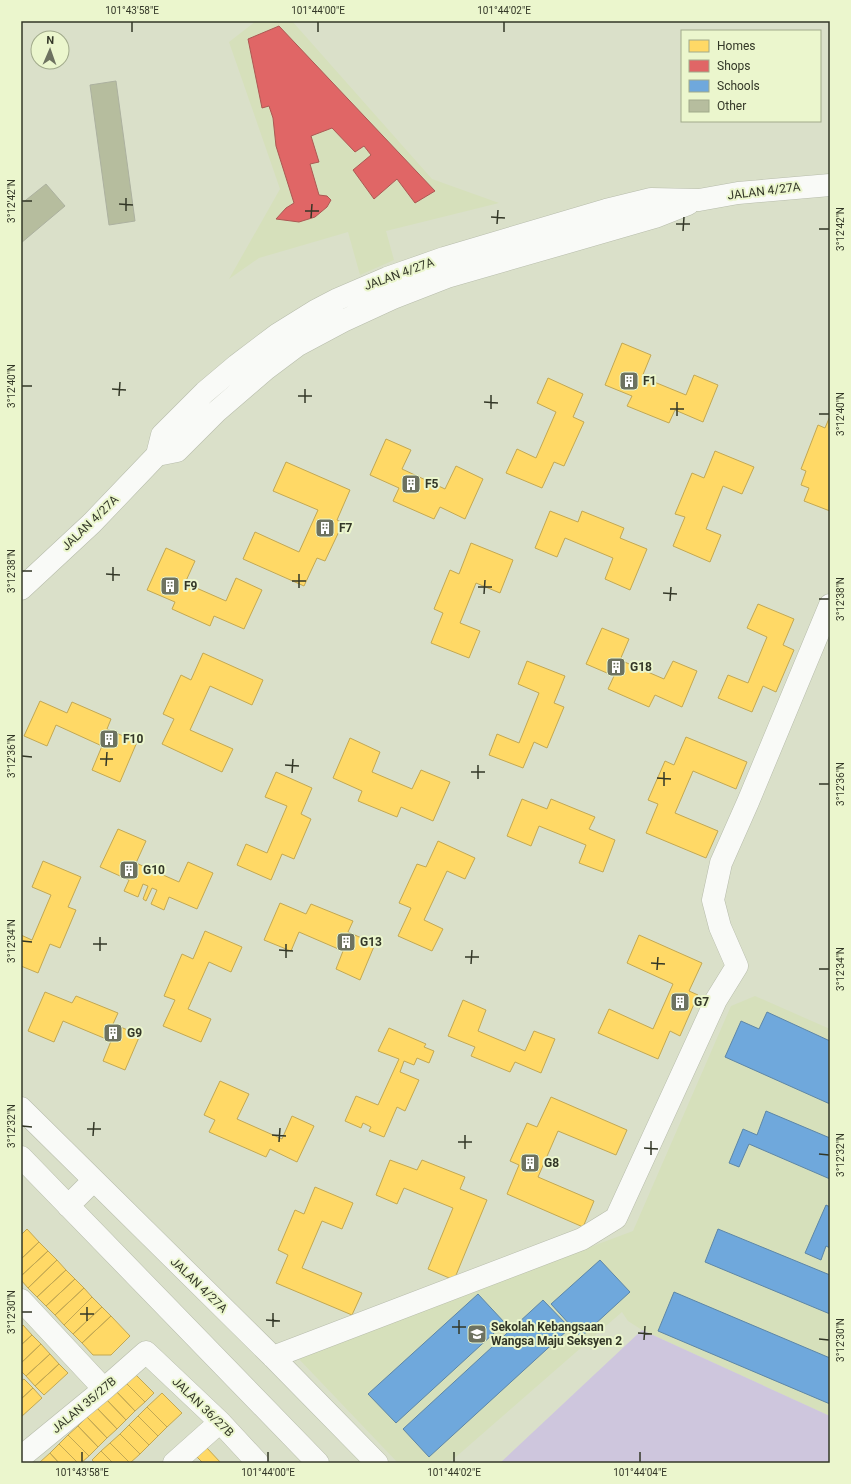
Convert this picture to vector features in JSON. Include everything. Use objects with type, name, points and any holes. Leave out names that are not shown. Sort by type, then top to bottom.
[{"type":"street","name":"JALAN 4/27A","points":[[21,590],[92,523],[157,455],[177,451],[216,412],[266,369],[298,345],[326,329],[417,288],[447,277],[655,217],[699,200],[738,193],[830,184]]},
{"type":"street","points":[[273,1357],[582,1239],[616,1218],[716,1000],[737,966],[720,927],[713,900],[721,863],[830,605]]},
{"type":"street","name":"JALAN 4/27A","points":[[21,1108],[273,1357],[377,1463]]},
{"type":"street","points":[[21,1157],[318,1463]]},
{"type":"street","points":[[68,1206],[93,1180]]},
{"type":"street","points":[[21,1300],[104,1389]]},
{"type":"street","name":"JALAN 35/27B","points":[[21,1457],[104,1389],[146,1352]]},
{"type":"street","name":"JALAN 36/27B","points":[[146,1352],[220,1422],[258,1463]]},
{"type":"street","points":[[174,1463],[220,1422]]},
{"type":"shaded area","points":[[256,21],[292,21],[432,179],[499,203],[386,231],[394,260],[360,275],[348,232],[259,258],[229,279],[280,189],[229,42]]},
{"type":"shaded area","points":[[755,996],[830,1029],[830,1416],[642,1330],[628,1321],[622,1312],[449,1463],[398,1463],[297,1357],[633,1231],[731,1006]]},
{"type":"shaded area","points":[[642,1330],[830,1416],[830,1463],[500,1463]]},
{"type":"building: Homes","name":"F1","points":[[622,343],[651,355],[642,377],[686,395],[694,375],[718,385],[703,422],[675,410],[669,423],[627,406],[632,396],[605,385]]},
{"type":"building: Homes","points":[[548,378],[583,394],[573,417],[584,422],[564,466],[554,462],[542,488],[506,473],[517,449],[536,458],[556,412],[537,403]]},
{"type":"building: Homes","points":[[830,416],[830,511],[804,501],[809,488],[801,485],[806,471],[801,469],[818,425],[825,428]]},
{"type":"building: Homes","name":"F5","points":[[386,439],[411,450],[402,469],[445,489],[456,466],[483,479],[465,519],[440,507],[434,519],[393,501],[399,488],[370,475]]},
{"type":"building: Homes","points":[[715,451],[754,467],[742,494],[723,486],[706,529],[721,535],[710,562],[673,546],[685,517],[675,514],[692,473],[704,478]]},
{"type":"building: Homes","name":"F7","points":[[286,462],[350,490],[337,520],[343,523],[325,561],[317,558],[304,586],[243,559],[255,532],[299,552],[318,510],[273,491]]},
{"type":"building: Homes","points":[[550,511],[578,522],[582,511],[624,528],[620,538],[647,549],[630,590],[605,579],[613,558],[565,538],[557,557],[535,548]]},
{"type":"building: Homes","points":[[471,543],[513,560],[500,593],[476,583],[460,623],[480,631],[469,658],[431,643],[443,613],[434,609],[450,570],[459,574]]},
{"type":"building: Homes","name":"F9","points":[[166,548],[195,561],[185,583],[226,601],[236,578],[262,590],[244,629],[214,616],[210,626],[172,609],[175,602],[147,590]]},
{"type":"building: Homes","points":[[758,604],[794,619],[783,645],[794,650],[776,692],[763,686],[752,712],[718,698],[728,675],[748,683],[767,637],[747,628]]},
{"type":"building: Homes","name":"G18","points":[[602,628],[629,639],[620,660],[664,679],[673,661],[697,671],[682,707],[655,695],[649,707],[608,689],[614,676],[586,664]]},
{"type":"building: Homes","points":[[203,653],[263,680],[252,705],[210,686],[190,730],[233,749],[222,772],[162,744],[174,719],[163,714],[181,675],[191,680]]},
{"type":"building: Homes","points":[[527,661],[565,676],[554,703],[564,707],[547,748],[534,742],[523,768],[489,755],[497,734],[519,743],[539,693],[518,684]]},
{"type":"building: Homes","name":"F10","points":[[40,701],[67,713],[72,702],[111,719],[107,729],[137,742],[120,782],[92,770],[102,746],[56,725],[47,746],[24,736]]},
{"type":"building: Homes","points":[[686,737],[747,762],[736,789],[693,771],[675,813],[718,831],[706,858],[646,833],[658,804],[648,800],[665,761],[674,765]]},
{"type":"building: Homes","points":[[350,738],[380,752],[372,772],[412,789],[421,770],[450,782],[433,821],[401,807],[397,817],[358,801],[362,791],[333,778]]},
{"type":"building: Homes","points":[[276,772],[312,788],[301,814],[311,819],[294,859],[282,854],[271,880],[237,865],[246,844],[267,853],[287,806],[265,797]]},
{"type":"building: Homes","points":[[522,799],[547,809],[551,799],[595,817],[589,829],[615,840],[603,872],[579,863],[586,845],[539,826],[531,846],[507,836]]},
{"type":"building: Homes","name":"G10","points":[[118,829],[146,841],[136,863],[179,882],[188,862],[213,873],[197,909],[169,897],[164,910],[151,904],[157,890],[152,888],[146,901],[143,899],[148,886],[143,884],[138,897],[124,891],[129,880],[100,867]]},
{"type":"building: Homes","points":[[438,841],[475,858],[465,879],[447,871],[424,920],[443,929],[432,951],[398,936],[411,908],[399,903],[417,864],[426,867]]},
{"type":"building: Homes","points":[[43,861],[81,877],[68,907],[76,910],[60,948],[50,944],[38,973],[21,966],[21,935],[32,940],[51,895],[32,887]]},
{"type":"building: Homes","name":"G13","points":[[280,903],[306,914],[311,904],[353,921],[348,932],[375,944],[360,980],[336,969],[343,951],[299,932],[291,951],[264,940]]},
{"type":"building: Homes","points":[[205,931],[242,947],[231,972],[209,962],[188,1009],[211,1019],[201,1042],[163,1026],[175,1000],[164,996],[182,954],[193,959]]},
{"type":"building: Homes","name":"G7","points":[[639,935],[702,963],[689,991],[698,995],[680,1036],[670,1031],[658,1059],[598,1033],[609,1009],[653,1029],[673,984],[627,963]]},
{"type":"building: Homes","name":"G9","points":[[45,992],[72,1003],[76,996],[118,1013],[113,1024],[140,1035],[125,1070],[103,1061],[111,1041],[63,1021],[54,1042],[28,1031]]},
{"type":"building: Homes","points":[[463,1000],[486,1010],[478,1031],[525,1051],[534,1031],[555,1039],[541,1073],[515,1062],[510,1072],[471,1056],[475,1047],[448,1036]]},
{"type":"building: Homes","points":[[389,1028],[426,1044],[424,1047],[434,1051],[429,1063],[417,1058],[414,1065],[404,1061],[400,1072],[419,1080],[405,1111],[397,1107],[384,1137],[369,1131],[371,1127],[363,1123],[361,1128],[345,1121],[356,1096],[378,1105],[399,1059],[378,1051]]},
{"type":"building: Homes","points":[[220,1081],[249,1094],[237,1119],[282,1139],[292,1116],[314,1126],[297,1162],[270,1149],[266,1157],[209,1132],[215,1120],[204,1115]]},
{"type":"building: Homes","name":"G8","points":[[551,1097],[627,1130],[616,1155],[558,1131],[538,1177],[594,1201],[583,1227],[507,1194],[519,1165],[510,1161],[527,1123],[537,1127]]},
{"type":"building: Homes","points":[[390,1160],[417,1170],[422,1160],[465,1177],[460,1189],[487,1200],[454,1280],[428,1269],[453,1208],[404,1188],[397,1204],[376,1195]]},
{"type":"building: Homes","points":[[315,1187],[353,1203],[342,1229],[322,1221],[302,1268],[362,1293],[352,1315],[276,1283],[288,1255],[278,1250],[295,1210],[304,1214]]},
{"type":"building: Homes","points":[[27,1229],[39,1242],[21,1259],[21,1235]]},
{"type":"building: Homes","points":[[39,1242],[48,1251],[21,1276],[21,1259]]},
{"type":"building: Homes","points":[[48,1251],[57,1260],[28,1288],[21,1280],[21,1276]]},
{"type":"building: Homes","points":[[57,1260],[66,1270],[37,1297],[28,1288]]},
{"type":"building: Homes","points":[[66,1270],[75,1279],[46,1306],[37,1297]]},
{"type":"building: Homes","points":[[75,1279],[84,1288],[55,1315],[46,1306]]},
{"type":"building: Homes","points":[[84,1288],[92,1297],[64,1325],[55,1315]]},
{"type":"building: Homes","points":[[92,1297],[102,1307],[73,1334],[64,1325]]},
{"type":"building: Homes","points":[[102,1307],[111,1316],[82,1343],[73,1334]]},
{"type":"building: Homes","points":[[111,1316],[130,1336],[111,1355],[93,1355],[82,1343]]},
{"type":"building: Homes","points":[[23,1325],[32,1335],[21,1345],[21,1327]]},
{"type":"building: Homes","points":[[32,1335],[41,1344],[21,1363],[21,1345]]},
{"type":"building: Homes","points":[[41,1344],[50,1354],[26,1376],[21,1371],[21,1363]]},
{"type":"building: Homes","points":[[50,1354],[59,1364],[35,1386],[26,1376]]},
{"type":"building: Homes","points":[[59,1364],[68,1373],[44,1395],[35,1386]]},
{"type":"building: Homes","points":[[134,1373],[154,1393],[145,1402],[125,1382]]},
{"type":"building: Homes","points":[[24,1379],[33,1388],[21,1399],[21,1381]]},
{"type":"building: Homes","points":[[125,1382],[145,1402],[135,1411],[115,1390]]},
{"type":"building: Homes","points":[[33,1388],[42,1398],[21,1417],[21,1399]]},
{"type":"building: Homes","points":[[115,1390],[135,1411],[126,1420],[106,1399]]},
{"type":"building: Homes","points":[[162,1393],[182,1413],[167,1427],[147,1407]]},
{"type":"building: Homes","points":[[106,1399],[126,1420],[117,1429],[97,1408]]},
{"type":"building: Homes","points":[[147,1407],[167,1427],[158,1436],[138,1416]]},
{"type":"building: Homes","points":[[97,1408],[117,1429],[107,1438],[87,1417]]},
{"type":"building: Homes","points":[[138,1416],[158,1436],[149,1445],[129,1425]]},
{"type":"building: Homes","points":[[87,1417],[107,1438],[98,1447],[78,1426]]},
{"type":"building: Homes","points":[[129,1425],[149,1445],[140,1454],[120,1434]]},
{"type":"building: Homes","points":[[78,1426],[98,1447],[89,1456],[68,1435]]},
{"type":"building: Homes","points":[[120,1434],[140,1454],[130,1463],[110,1443]]},
{"type":"building: Homes","points":[[68,1435],[89,1456],[81,1463],[78,1463],[59,1444]]},
{"type":"building: Homes","points":[[110,1443],[130,1463],[113,1463],[101,1451]]},
{"type":"building: Homes","points":[[59,1444],[78,1463],[59,1463],[50,1453]]},
{"type":"building: Homes","points":[[207,1448],[221,1463],[203,1463],[197,1457]]},
{"type":"building: Homes","points":[[101,1451],[113,1463],[95,1463],[92,1460]]},
{"type":"building: Homes","points":[[50,1453],[59,1463],[40,1462]]},
{"type":"building: Shops","points":[[279,26],[435,191],[415,203],[397,179],[374,199],[353,170],[371,155],[364,146],[355,152],[332,128],[311,136],[319,162],[310,164],[319,195],[327,196],[331,200],[327,207],[315,217],[299,222],[276,219],[286,208],[294,203],[276,146],[273,118],[269,106],[262,108],[248,39]]},
{"type":"building: Schools","points":[[767,1012],[830,1041],[830,1104],[725,1057],[741,1021],[759,1029]]},
{"type":"building: Schools","points":[[766,1111],[830,1138],[830,1179],[749,1144],[739,1167],[729,1163],[743,1129],[757,1135]]},
{"type":"building: Schools","points":[[826,1205],[830,1207],[830,1248],[826,1246],[821,1260],[805,1253]]},
{"type":"building: Schools","points":[[718,1229],[830,1275],[830,1314],[705,1262]]},
{"type":"building: Schools","points":[[600,1260],[630,1292],[581,1337],[551,1304]]},
{"type":"building: Schools","points":[[674,1292],[830,1358],[830,1404],[658,1331]]},
{"type":"building: Schools","points":[[478,1294],[505,1323],[396,1423],[368,1394]]},
{"type":"building: Schools","points":[[543,1300],[570,1328],[429,1457],[403,1429]]},
{"type":"building: Other","points":[[116,81],[135,221],[109,225],[90,85]]},
{"type":"building: Other","points":[[46,184],[65,206],[21,243],[21,204]]},
{"type":"place","name":"F1","points":[[629,381]]},
{"type":"place","name":"F5","points":[[411,484]]},
{"type":"place","name":"F7","points":[[325,528]]},
{"type":"place","name":"F9","points":[[170,586]]},
{"type":"place","name":"G18","points":[[616,667]]},
{"type":"place","name":"F10","points":[[109,739]]},
{"type":"place","name":"G10","points":[[129,870]]},
{"type":"place","name":"G13","points":[[346,942]]},
{"type":"place","name":"G7","points":[[680,1002]]},
{"type":"place","name":"G9","points":[[113,1033]]},
{"type":"place","name":"G8","points":[[530,1163]]},
{"type":"place","name":"Sekolah Kebangsaan Wangsa Maju Seksyen 2","points":[[477,1334]]}]
